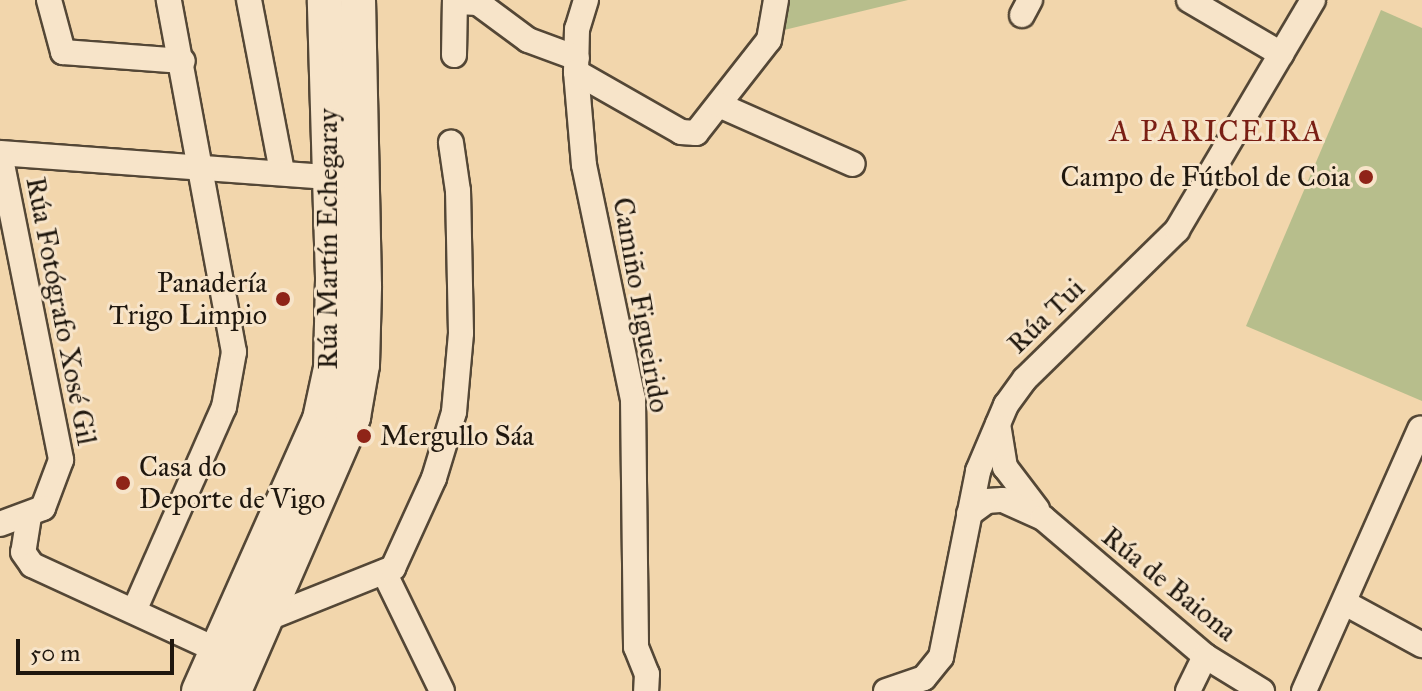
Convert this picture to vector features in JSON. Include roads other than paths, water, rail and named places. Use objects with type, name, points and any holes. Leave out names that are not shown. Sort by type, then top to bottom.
[{"type":"main road","name":"Rúa Martín Echegaray","points":[[199,691],[320,419],[331,353],[325,0]]},
{"type":"main road","name":"Rúa Martín Echegaray","points":[[234,691],[336,464],[353,417],[362,365],[358,0]]},
{"type":"street","points":[[49,0],[63,52],[183,61]]},
{"type":"street","points":[[134,611],[231,380],[234,352],[183,61],[169,0]]},
{"type":"street","points":[[249,0],[282,171]]},
{"type":"street","name":"Camiño Figueirido","points":[[586,0],[577,29],[576,65],[584,165],[633,399],[636,647],[647,674],[646,691]]},
{"type":"street","points":[[454,55],[456,1],[478,3],[528,40],[576,65],[681,132],[696,133],[769,40],[776,0]]},
{"type":"street","points":[[1189,0],[1281,54]]},
{"type":"street","name":"Rúa Tui","points":[[886,691],[924,678],[941,657],[983,453],[1025,379],[1184,220],[1313,0]]},
{"type":"street","points":[[719,105],[853,164]]},
{"type":"street","points":[[268,618],[393,568],[434,478],[454,412],[461,333],[458,191],[451,143]]},
{"type":"street","points":[[0,153],[202,164],[330,177]]},
{"type":"street","name":"Rúa Fotógrafo Xosé Gil","points":[[0,153],[61,460],[43,508],[29,516]]},
{"type":"street","name":"Rúa de Baiona","points":[[998,424],[1005,467],[1043,518],[1205,656],[1262,691]]},
{"type":"street","points":[[1304,691],[1420,429]]},
{"type":"street","name":"Rúa de Baiona","points":[[969,514],[987,501],[1003,500],[1043,518]]},
{"type":"street","points":[[0,524],[29,516],[23,552],[32,565],[217,650]]},
{"type":"street","points":[[384,572],[442,691]]},
{"type":"street","points":[[1345,603],[1422,645]]},
{"type":"street","points":[[1188,691],[1205,656]]},
{"type":"place","name":"Campo de Fútbol de Coia","points":[[1366,177]]},
{"type":"place","name":"Panadería Trigo Limpio","points":[[283,299]]},
{"type":"place","name":"Mergullo Sáa","points":[[364,436]]},
{"type":"place","name":"Casa do Deporte de Vigo","points":[[123,483]]},
{"type":"district","name":"A PARICEIRA","points":[[1217,131]]}]
